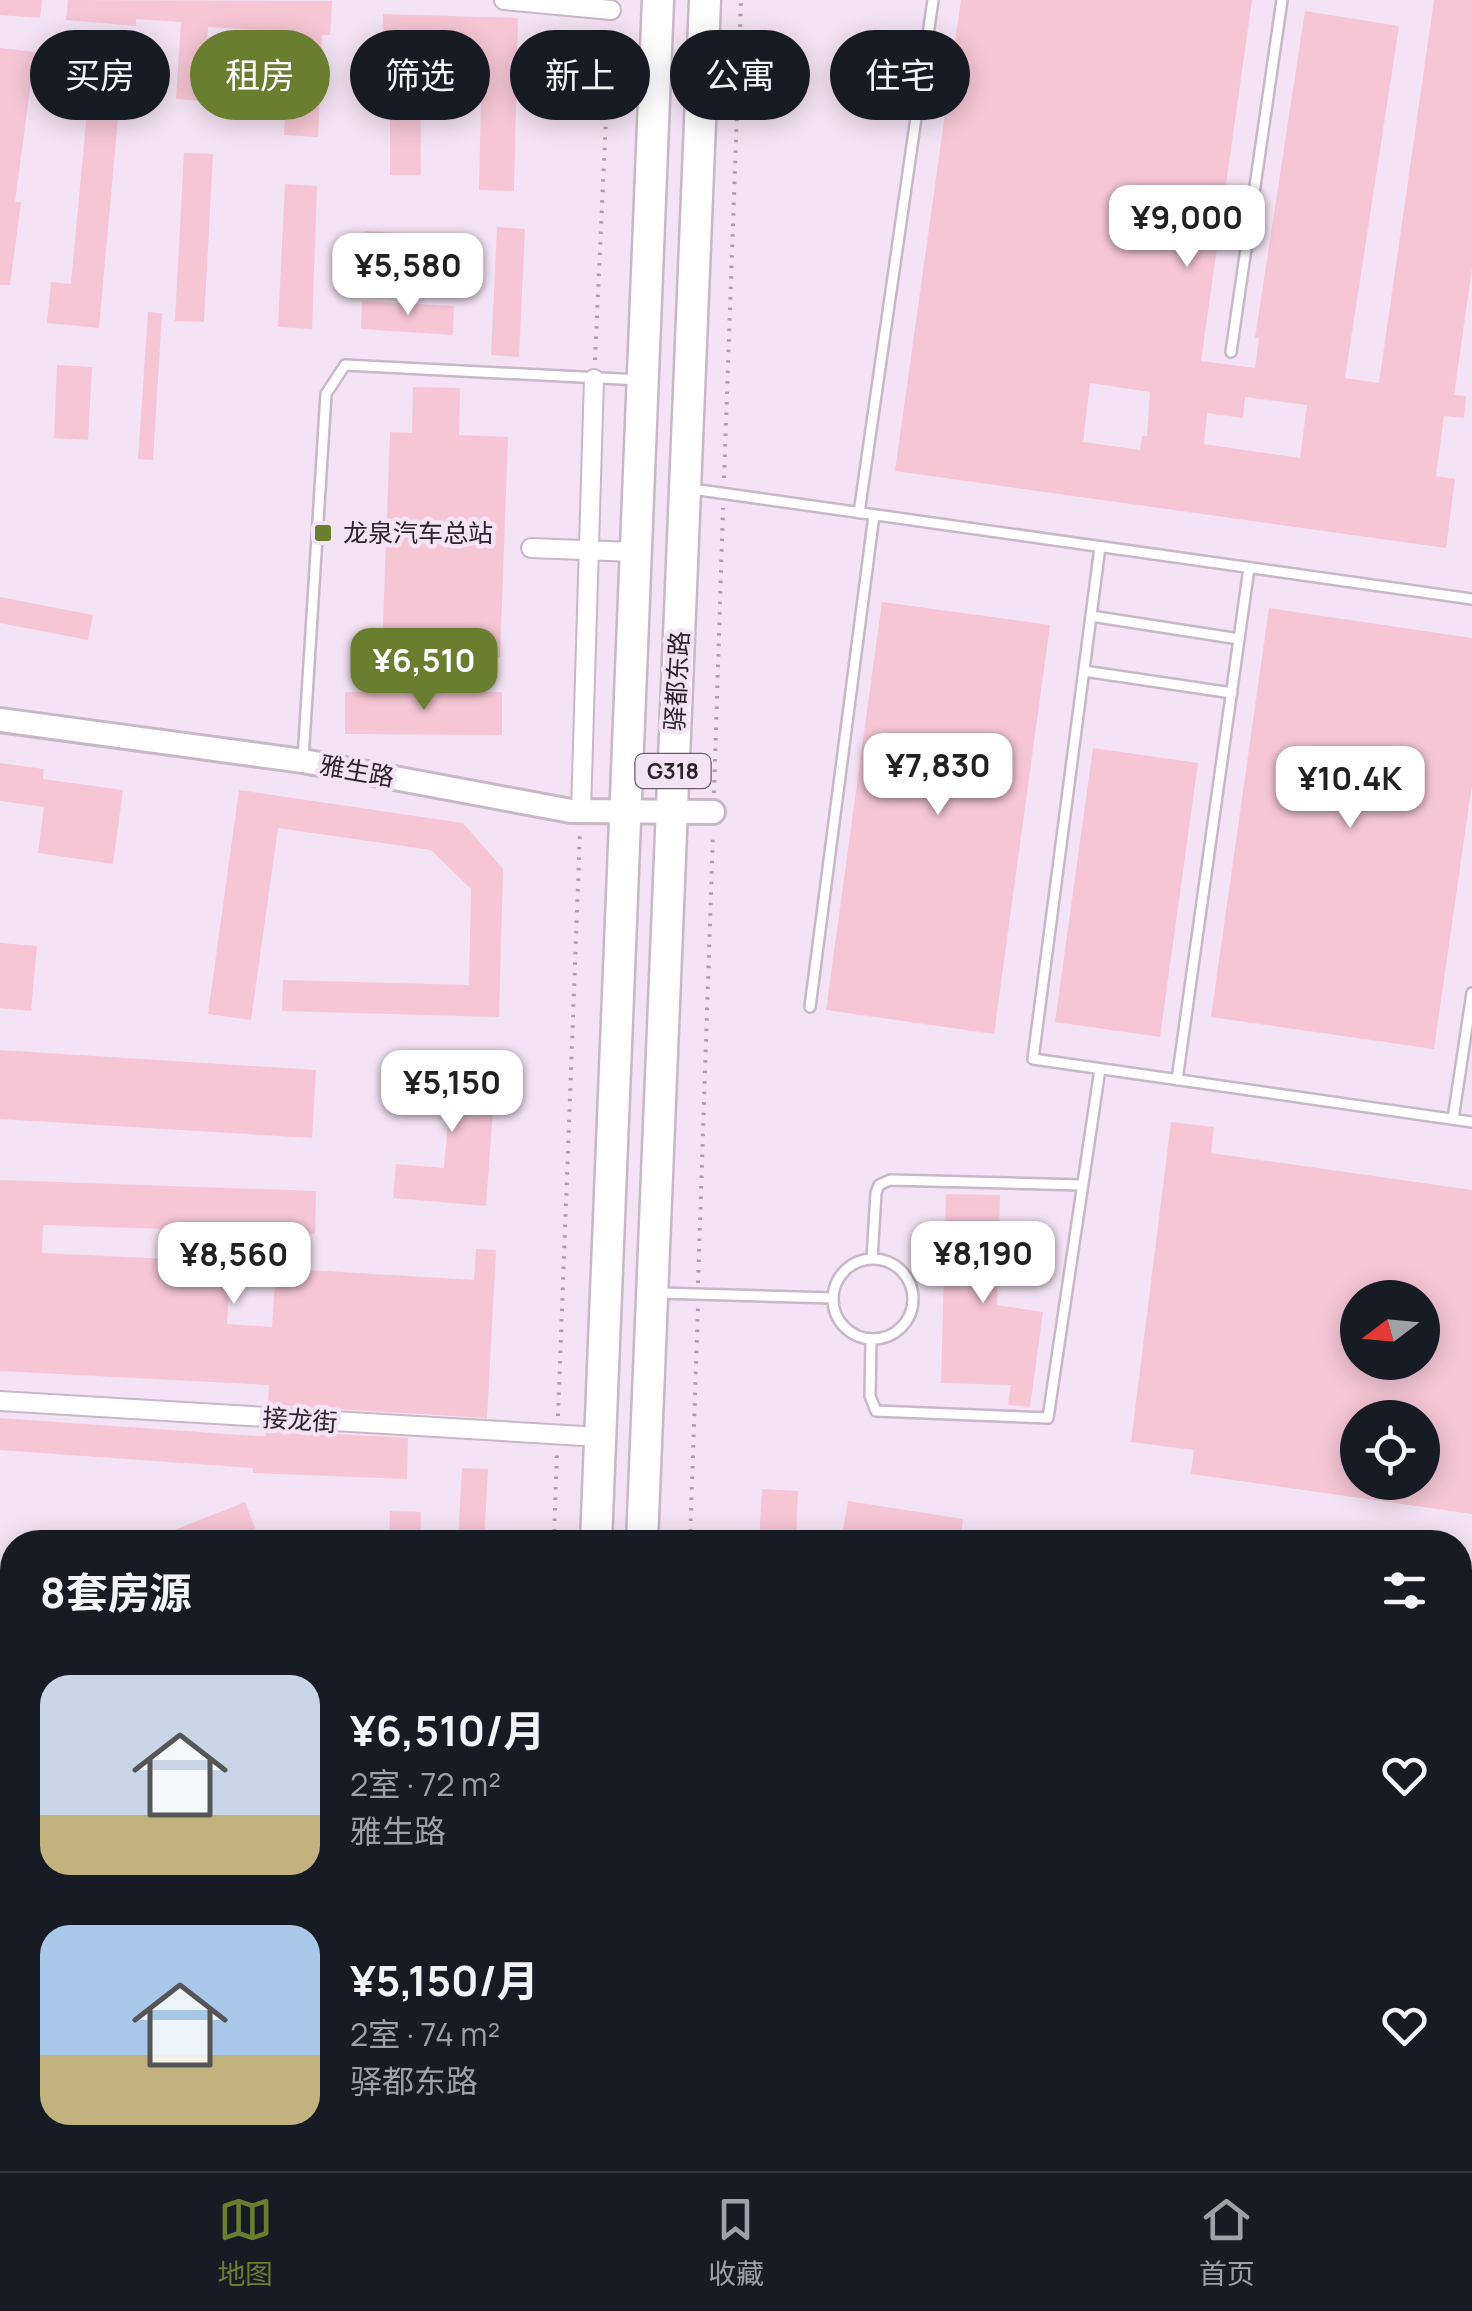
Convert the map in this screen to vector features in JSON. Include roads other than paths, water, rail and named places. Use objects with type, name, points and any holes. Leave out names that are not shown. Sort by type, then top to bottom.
[{"type":"highway","name":"驿都东路","points":[[596,1530],[658,0]]},
{"type":"highway","name":"驿都东路","points":[[642,1530],[705,0]]},
{"type":"street","points":[[504,0],[611,10]]},
{"type":"street","points":[[581,811],[594,379]]},
{"type":"street","points":[[531,548],[634,552]]},
{"type":"street","name":"雅生路","points":[[0,720],[303,761],[581,811],[713,812]]},
{"type":"street","name":"接龙街","points":[[0,1400],[600,1438]]},
{"type":"lane","points":[[859,513],[934,0]]},
{"type":"lane","points":[[1231,352],[1282,0]]},
{"type":"lane","points":[[303,761],[326,394],[345,366],[643,380]]},
{"type":"lane","points":[[686,488],[1471,599],[1472,585]]},
{"type":"lane","points":[[810,1007],[874,515]]},
{"type":"lane","points":[[1100,546],[1033,1059],[1472,1122]]},
{"type":"lane","points":[[1177,1080],[1249,568]]},
{"type":"lane","points":[[1091,616],[1239,640]]},
{"type":"lane","points":[[1084,671],[1232,693]]},
{"type":"lane","points":[[1453,1119],[1472,992]]},
{"type":"lane","points":[[871,1338],[870,1396],[876,1411],[1048,1418],[1100,1068]]},
{"type":"lane","points":[[872,1259],[876,1192],[890,1180],[1082,1185]]},
{"type":"lane","points":[[872,1259],[897,1268],[912,1290],[912,1302],[902,1326],[892,1334],[871,1338],[855,1335],[844,1327],[837,1316],[834,1298],[839,1278],[848,1268],[872,1259]]},
{"type":"lane","points":[[652,1293],[834,1298]]},
{"type":"place","name":"龙泉汽车总站","points":[[323,533]]}]
